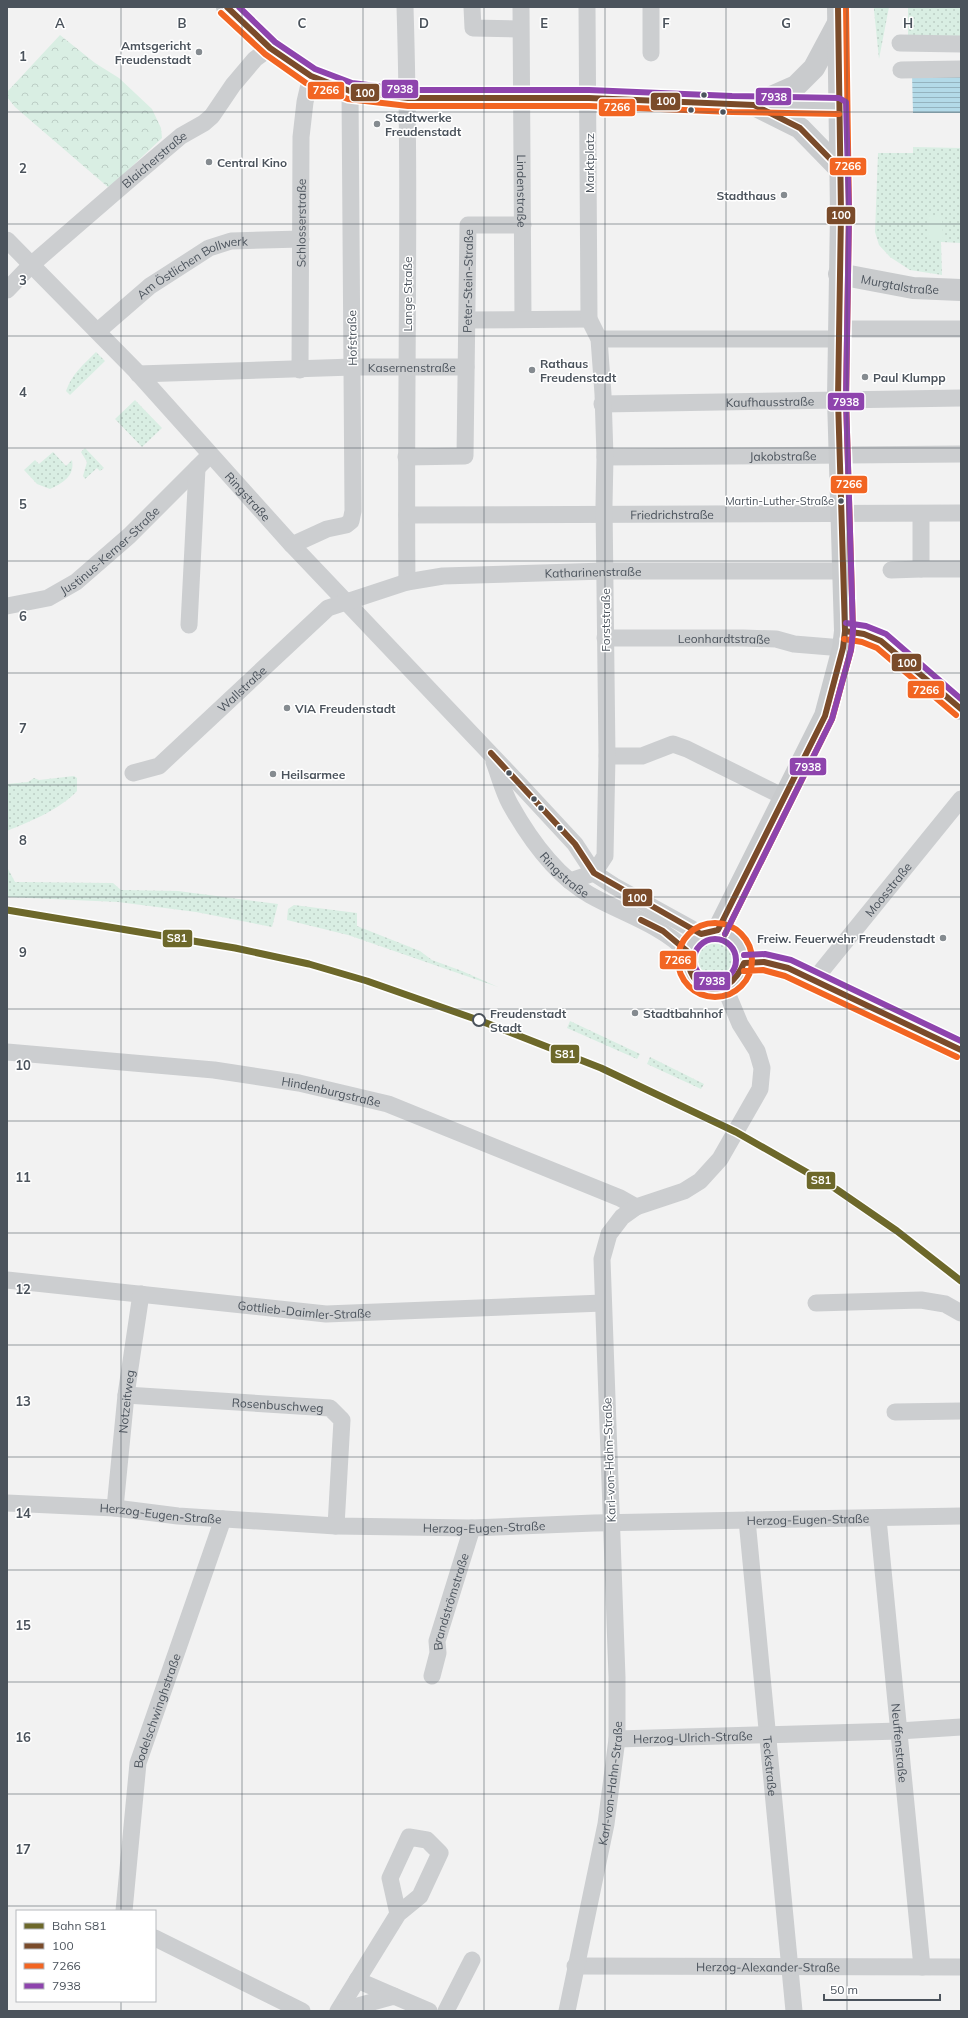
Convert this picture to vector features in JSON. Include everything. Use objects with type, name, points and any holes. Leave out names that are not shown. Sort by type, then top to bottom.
[{"type":"main road","points":[[226,7],[270,48],[311,76],[350,91],[408,98],[589,98],[754,105],[839,106]]},
{"type":"main road","points":[[754,105],[796,86],[814,68],[838,15]]},
{"type":"main road","points":[[710,932],[786,798],[825,716],[844,640],[838,399],[841,213],[839,168],[838,15]]},
{"type":"main road","points":[[754,105],[800,128],[839,168]]},
{"type":"main road","name":"Murgtalstraße","points":[[839,274],[913,288],[961,290]]},
{"type":"main road","points":[[844,640],[864,634],[881,641],[961,709]]},
{"type":"main road","points":[[710,932],[727,933],[738,941],[744,954],[744,962],[738,978],[725,988],[706,988],[698,984],[691,977],[687,969],[687,950],[695,938],[710,932]]},
{"type":"main road","points":[[744,962],[764,962],[788,968],[926,1032],[961,1050]]},
{"type":"street","name":"Lange Straße","points":[[405,7],[408,98],[406,367],[407,582]]},
{"type":"street","points":[[472,7],[473,28],[520,29]]},
{"type":"street","name":"Lindenstraße","points":[[521,7],[520,29],[523,225],[522,319]]},
{"type":"street","name":"Marktplatz","points":[[587,7],[590,319],[599,339]]},
{"type":"street","points":[[650,7],[651,53]]},
{"type":"street","points":[[900,43],[961,44]]},
{"type":"street","points":[[936,44],[936,70]]},
{"type":"street","name":"Blaicherstraße","points":[[7,290],[31,265],[181,136],[204,123],[212,116],[233,85],[254,60],[270,48]]},
{"type":"street","points":[[901,70],[961,69]]},
{"type":"street","name":"Schlosserstraße","points":[[300,370],[301,137],[305,102],[311,76]]},
{"type":"street","name":"Hofstraße","points":[[292,545],[327,530],[346,525],[350,521],[354,512],[350,91]]},
{"type":"street","name":"Peter-Stein-Straße","points":[[466,367],[468,320],[468,226],[523,225]]},
{"type":"street","name":"Am Östlichen Bollwerk","points":[[98,331],[133,298],[209,248],[231,241],[301,239]]},
{"type":"street","name":"Ringstraße","points":[[7,240],[98,331],[292,545],[348,602],[575,844],[594,873],[614,886],[710,932]]},
{"type":"street","points":[[468,320],[590,319]]},
{"type":"street","points":[[599,339],[839,334],[961,329]]},
{"type":"street","name":"Forststraße","points":[[594,873],[605,856],[607,756],[605,638],[605,457],[602,404],[603,394],[599,339]]},
{"type":"street","name":"Kasernenstraße","points":[[138,374],[300,370],[352,367],[466,367],[464,456],[406,456]]},
{"type":"street","name":"Kaufhausstraße","points":[[602,404],[961,398]]},
{"type":"street","name":"Jakobstraße","points":[[605,457],[961,454]]},
{"type":"street","name":"Justinus-Kerner-Straße","points":[[7,606],[48,598],[76,582],[129,536],[210,455]]},
{"type":"street","points":[[189,625],[197,468]]},
{"type":"street","name":"Friedrichstraße","points":[[406,514],[961,513]]},
{"type":"street","points":[[921,514],[921,569]]},
{"type":"street","points":[[891,570],[961,569]]},
{"type":"street","name":"Katharinenstraße","points":[[348,602],[407,582],[443,576],[605,571],[842,571]]},
{"type":"street","name":"Wallstraße","points":[[133,773],[159,766],[328,608],[348,602]]},
{"type":"street","name":"Leonhardtstraße","points":[[605,638],[776,639],[794,644],[844,640]]},
{"type":"street","points":[[607,756],[642,756],[673,744],[687,749],[786,798]]},
{"type":"street","name":"Ringstraße","points":[[490,753],[510,803],[543,852],[570,881],[588,894],[663,931],[687,950]]},
{"type":"street","points":[[510,803],[519,785]]},
{"type":"street","name":"Moosstraße","points":[[814,980],[961,799]]},
{"type":"street","points":[[570,881],[594,873]]},
{"type":"street","name":"Karl-von-Hahn-Straße","points":[[567,2011],[606,1824],[617,1738],[617,1677],[602,1259],[609,1234],[622,1217],[636,1207],[684,1191],[700,1181],[720,1159],[760,1089],[762,1068],[756,1051],[740,1024],[725,988]]},
{"type":"street","name":"Hindenburgstraße","points":[[7,1052],[220,1071],[300,1083],[388,1104],[620,1198],[636,1207]]},
{"type":"street","name":"Gottlieb-Daimler-Straße","points":[[7,1280],[326,1314],[603,1302]]},
{"type":"street","name":"Notzeitweg","points":[[115,1508],[126,1395],[141,1294]]},
{"type":"street","points":[[816,1302],[921,1300],[945,1304],[961,1314]]},
{"type":"street","name":"Rosenbuschweg","points":[[126,1395],[330,1408],[342,1420],[336,1526]]},
{"type":"street","points":[[895,1412],[961,1410]]},
{"type":"street","name":"Herzog-Eugen-Straße","points":[[7,1503],[115,1508],[223,1519],[336,1526],[472,1528],[611,1523],[961,1516]]},
{"type":"street","name":"Neuffenstraße","points":[[878,1518],[922,1967]]},
{"type":"street","name":"Bodelschwinghstraße","points":[[124,1910],[138,1763],[223,1519]]},
{"type":"street","name":"Teckstraße","points":[[748,1520],[794,2011]]},
{"type":"street","name":"Brandströmstraße","points":[[432,1676],[438,1653],[437,1641],[472,1528]]},
{"type":"street","name":"Herzog-Ulrich-Straße","points":[[617,1738],[899,1731],[961,1727]]},
{"type":"street","points":[[339,2011],[398,1914]]},
{"type":"street","points":[[156,1938],[302,2011]]},
{"type":"street","points":[[446,2011],[472,1960]]},
{"type":"street","name":"Herzog-Alexander-Straße","points":[[576,1966],[961,1967]]},
{"type":"street","points":[[357,1980],[429,2011]]},
{"type":"street","points":[[339,2011],[394,1996]]},
{"type":"green space","points":[[874,7],[889,7],[879,59],[874,10]]},
{"type":"green space","points":[[908,7],[961,7],[961,41],[908,42]]},
{"type":"green space","points":[[60,35],[95,63],[119,78],[152,109],[161,128],[162,138],[109,188],[15,107],[7,97],[7,92]]},
{"type":"green space","points":[[913,147],[961,148],[961,243],[941,242],[942,275],[910,270],[890,257],[879,245],[875,232],[878,153],[913,153]]},
{"type":"green space","points":[[942,215],[943,239],[929,239],[929,216]]},
{"type":"green space","points":[[96,352],[105,361],[70,395],[66,391],[71,380],[78,370]]},
{"type":"green space","points":[[135,400],[162,428],[142,447],[115,419]]},
{"type":"green space","points":[[85,448],[104,468],[100,471],[97,468],[85,479],[83,476],[87,462],[81,452]]},
{"type":"green space","points":[[53,452],[66,466],[72,460],[72,470],[67,478],[50,489],[37,484],[24,470],[35,460],[39,464]]},
{"type":"green space","points":[[74,776],[77,778],[77,791],[70,798],[44,814],[7,831],[7,784],[28,782],[34,778],[39,780]]},
{"type":"green space","points":[[7,867],[15,882],[113,883],[121,890],[178,891],[278,904],[272,927],[196,912],[118,902],[7,897]]},
{"type":"green space","points":[[294,905],[357,913],[357,926],[420,951],[432,960],[498,987],[348,935],[287,920],[288,909]]},
{"type":"green space","points":[[711,939],[719,939],[727,942],[733,948],[736,960],[733,972],[727,978],[719,981],[711,981],[703,978],[697,972],[694,964],[694,956],[697,948],[703,942]]},
{"type":"green space","points":[[570,1021],[640,1054],[637,1059],[567,1028]]},
{"type":"green space","points":[[650,1057],[704,1084],[701,1089],[647,1064]]},
{"type":"water","points":[[912,74],[961,74],[961,113],[913,113]]},
{"type":"rail line","name":"S81","points":[[7,910],[235,948],[309,964],[367,981],[481,1021],[601,1068],[736,1132],[836,1189],[897,1231],[961,1281]]},
{"type":"transit line","name":"100","points":[[227,7],[270,48],[311,76],[350,91],[408,98],[589,98],[754,105],[800,128],[839,168]]},
{"type":"transit line","name":"7938","points":[[239,7],[275,42],[315,69],[352,83],[408,90],[589,90],[732,96],[839,98],[846,102],[849,213],[846,399],[853,631],[851,650],[832,719],[725,934]]},
{"type":"transit line","name":"100","points":[[491,753],[575,844],[594,873],[701,934],[718,930],[825,716],[843,648],[845,631],[838,399],[841,213],[838,7]]},
{"type":"transit line","name":"7266","points":[[725,934],[832,719],[851,650],[853,631],[846,399],[849,213],[846,7]]},
{"type":"transit line","name":"7266","points":[[221,13],[265,54],[306,83],[348,99],[408,106],[589,106],[732,112],[839,114]]},
{"type":"transit line","name":"7938","points":[[846,623],[866,626],[886,634],[961,699]]},
{"type":"transit line","name":"100","points":[[845,631],[864,634],[881,641],[961,709]]},
{"type":"transit line","name":"7266","points":[[844,639],[862,642],[877,648],[956,715]]},
{"type":"transit line","name":"100","points":[[641,920],[663,931],[687,951],[689,966],[694,977],[701,985],[709,988],[718,988],[728,984],[737,976],[744,963],[764,962],[788,968],[961,1050]]},
{"type":"transit line","name":"7266","points":[[708,923],[722,923],[736,929],[746,939],[752,953],[752,960],[752,967],[746,981],[736,991],[722,997],[708,997],[694,991],[684,981],[678,967],[678,953],[684,939],[694,929],[708,923]]},
{"type":"transit line","name":"7938","points":[[711,939],[719,939],[727,942],[733,948],[736,960],[733,972],[727,978],[719,981],[711,981],[703,978],[697,972],[694,964],[694,956],[697,948],[703,942],[711,939]]},
{"type":"transit line","name":"7938","points":[[744,955],[765,954],[791,960],[961,1041]]},
{"type":"transit line","name":"7266","points":[[744,971],[763,970],[785,976],[957,1057]]},
{"type":"place","name":"Amtsgericht Freudenstadt","points":[[199,52]]},
{"type":"place","name":"Stadtwerke Freudenstadt","points":[[377,124]]},
{"type":"place","name":"Central Kino","points":[[209,162]]},
{"type":"place","name":"Stadthaus","points":[[784,195]]},
{"type":"place","name":"Rathaus Freudenstadt","points":[[532,370]]},
{"type":"place","name":"Paul Klumpp","points":[[865,377]]},
{"type":"place","name":"Martin-Luther-Straße","points":[[841,501]]},
{"type":"place","name":"VIA Freudenstadt","points":[[287,708]]},
{"type":"place","name":"Heilsarmee","points":[[273,774]]},
{"type":"place","name":"Freiw. Feuerwehr Freudenstadt","points":[[943,938]]},
{"type":"place","name":"Stadtbahnhof","points":[[635,1013]]},
{"type":"place","name":"Freudenstadt Stadt","points":[[479,1020]]}]
